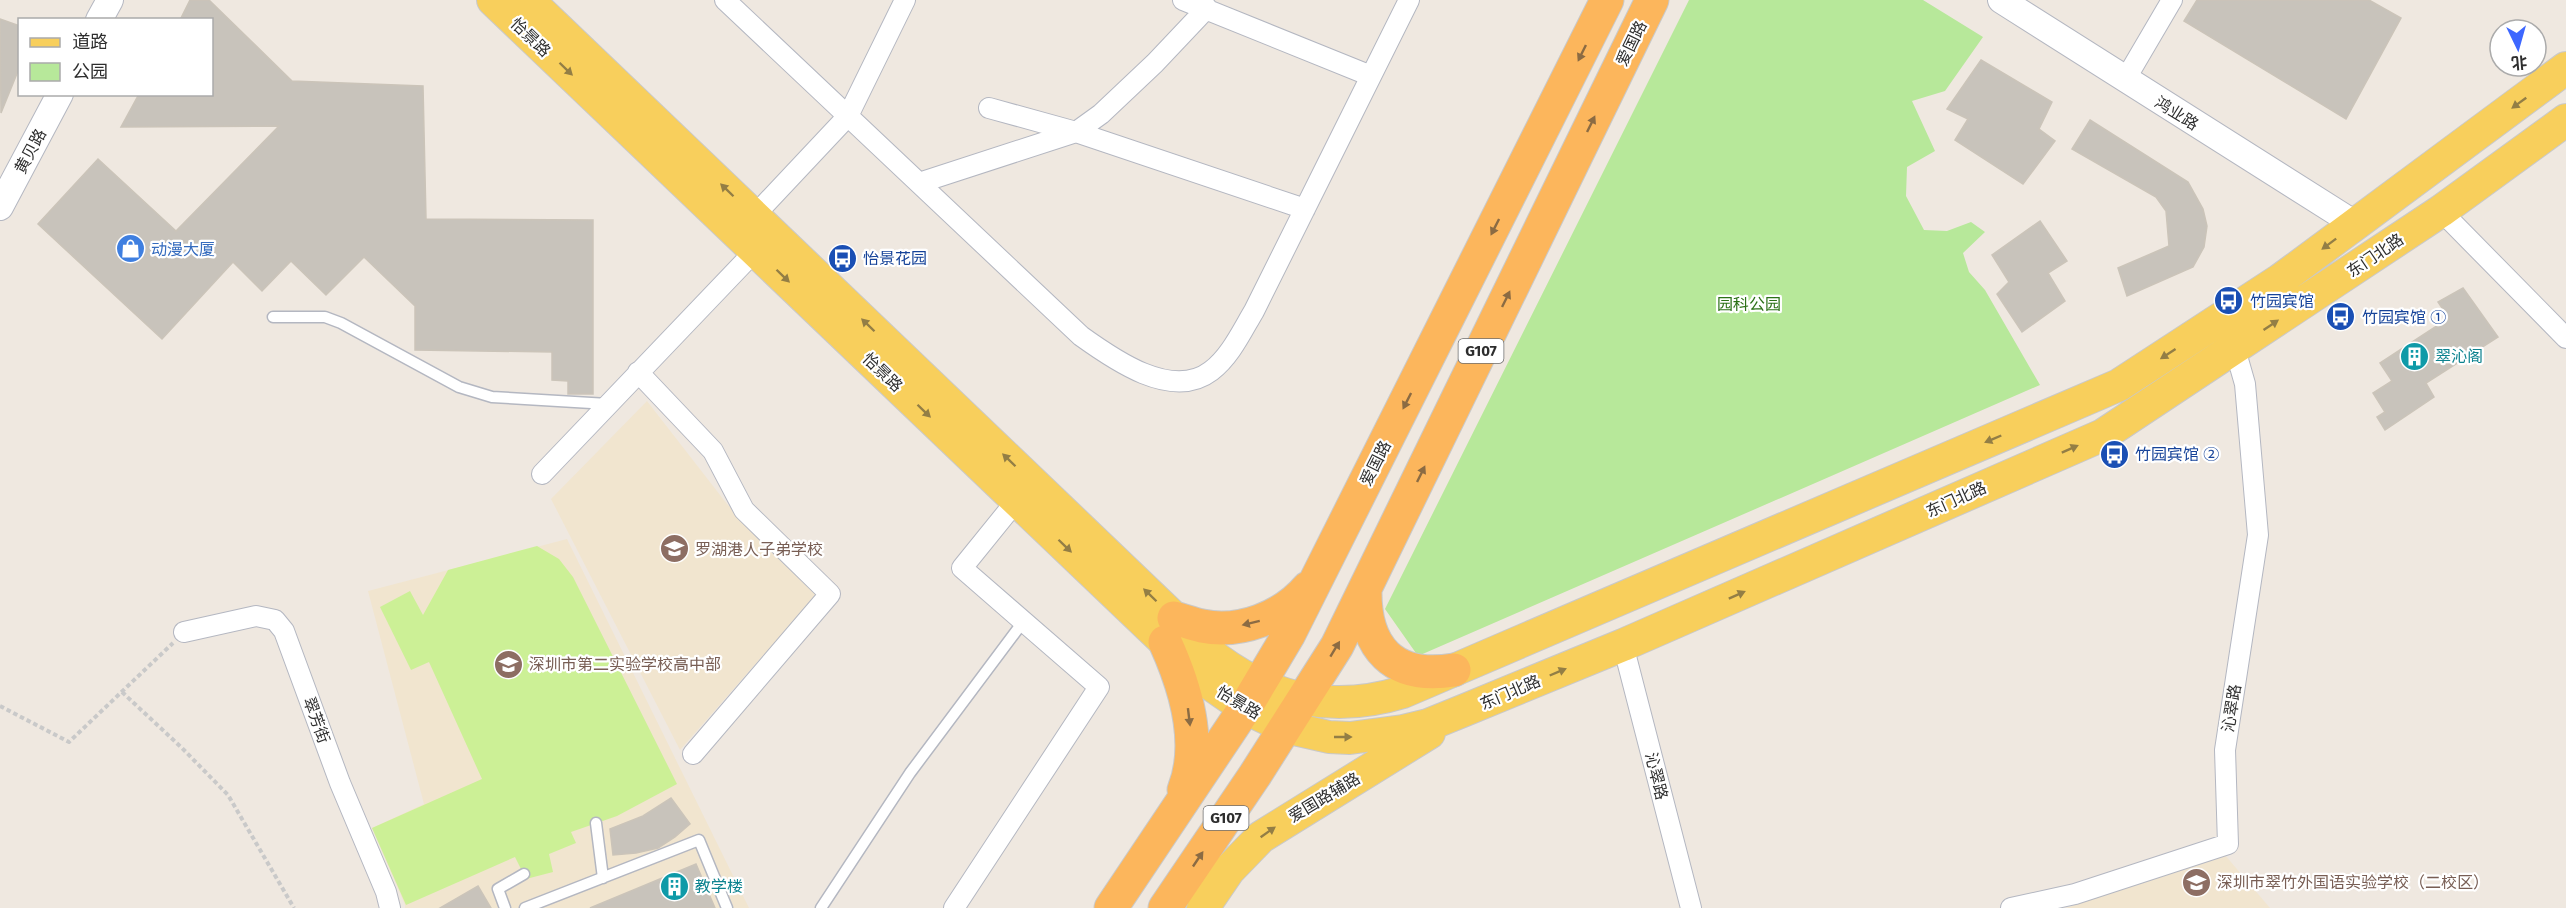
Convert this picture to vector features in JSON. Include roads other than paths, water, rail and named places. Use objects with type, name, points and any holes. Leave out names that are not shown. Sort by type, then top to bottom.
[{"type":"highway","name":"爱国路","points":[[1111,908],[1252,696],[1289,634],[1607,0]]},
{"type":"highway","name":"爱国路","points":[[1166,908],[1337,646],[1652,0]]},
{"type":"highway","points":[[1176,808],[1188,775],[1191,758],[1191,732],[1170,630],[1203,626],[1231,627],[1255,622],[1279,613],[1297,601],[1316,580]]},
{"type":"highway","points":[[1365,589],[1364,610],[1368,627],[1375,644],[1385,656],[1401,667],[1419,672],[1437,673],[1454,670]]},
{"type":"main road","name":"怡景路","points":[[493,0],[1017,500],[1170,630]]},
{"type":"main road","name":"怡景路","points":[[528,0],[754,216],[1170,630],[1218,690],[1252,696],[1304,699]]},
{"type":"main road","points":[[1304,699],[1351,704],[1402,692],[2119,385],[2280,280],[2566,68]]},
{"type":"main road","name":"东门北路","points":[[1285,728],[1314,735],[1350,738],[1403,731],[1428,724],[1623,645],[2103,435],[2441,211],[2566,120]]},
{"type":"main road","name":"怡景路","points":[[1252,696],[1285,728]]},
{"type":"main road","name":"爱国路辅路","points":[[1203,908],[1229,870],[1261,837],[1465,710]]},
{"type":"street","points":[[100,18],[110,0]]},
{"type":"street","points":[[725,0],[1081,336],[1128,368],[1156,378],[1179,380],[1196,379],[1211,371],[1230,350],[1254,311],[1371,76],[1403,2]]},
{"type":"street","points":[[754,216],[848,116],[905,0]]},
{"type":"street","points":[[1183,0],[1371,76]]},
{"type":"street","name":"鸿业路","points":[[2001,0],[2355,224]]},
{"type":"street","points":[[2125,80],[2172,0]]},
{"type":"street","points":[[919,183],[1076,132],[1101,114],[1147,71],[1207,8]]},
{"type":"street","name":"黄贝路","points":[[0,207],[59,96]]},
{"type":"street","points":[[989,108],[1076,132],[1305,209]]},
{"type":"street","points":[[2441,211],[2566,338]]},
{"type":"street","points":[[542,474],[756,250]]},
{"type":"street","name":"沁翠路","points":[[2011,908],[2075,894],[2228,844],[2224,750],[2258,535],[2245,384],[2235,349]]},
{"type":"street","points":[[638,372],[713,451],[744,510],[830,594],[693,754]]},
{"type":"street","points":[[954,908],[1099,687],[962,568],[1017,500]]},
{"type":"street","name":"翠芳街","points":[[184,632],[256,616],[275,620],[284,631],[340,783],[386,892],[390,908]]},
{"type":"street","name":"沁翠路","points":[[1623,645],[1690,908]]},
{"type":"lane","points":[[273,317],[325,317],[341,323],[459,387],[492,398],[608,404]]},
{"type":"lane","points":[[820,908],[910,773],[1023,622]]},
{"type":"lane","points":[[596,823],[603,878]]},
{"type":"lane","points":[[525,908],[699,840],[727,908]]},
{"type":"lane","points":[[506,908],[498,889],[524,874]]},
{"type":"place","name":"动漫大厦","points":[[130,249]]},
{"type":"place","name":"怡景花园","points":[[842,258]]},
{"type":"place","name":"竹园宾馆","points":[[2229,301]]},
{"type":"place","name":"竹园宾馆 ①","points":[[2341,317]]},
{"type":"place","name":"翠沁阁","points":[[2414,356]]},
{"type":"place","name":"竹园宾馆 ②","points":[[2114,454]]},
{"type":"place","name":"罗湖港人子弟学校","points":[[674,549]]},
{"type":"place","name":"深圳市第二实验学校高中部","points":[[508,664]]},
{"type":"place","name":"深圳市翠竹外国语实验学校（二校区）","points":[[2196,882]]},
{"type":"place","name":"教学楼","points":[[674,886]]},
{"type":"park label","name":"园科公园","points":[[1749,304]]}]
